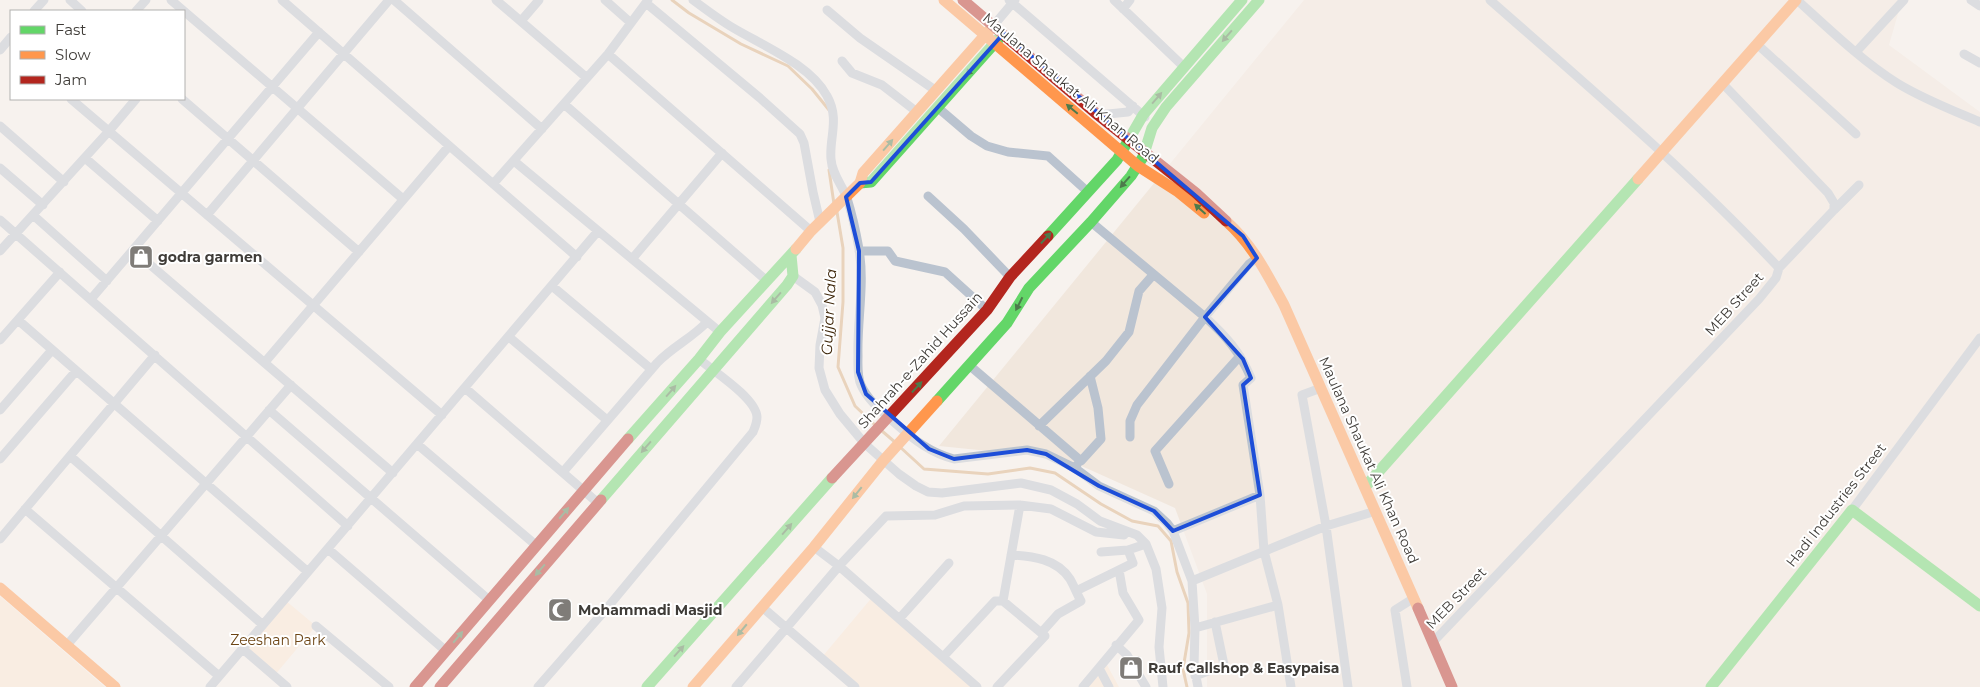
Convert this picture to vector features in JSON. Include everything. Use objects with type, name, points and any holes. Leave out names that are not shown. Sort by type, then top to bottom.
[{"type":"main road","name":"Maulana Shaukat Ali Khan Road","points":[[944,0],[1138,166],[1191,202],[1236,242],[1254,254]]},
{"type":"main road","name":"Maulana Shaukat Ali Khan Road","points":[[963,0],[1098,115],[1203,199],[1243,236],[1264,268],[1284,305],[1452,687]]},
{"type":"main road","name":"Shahrah-e-Zahid Hussain","points":[[647,687],[987,310],[1010,277],[1123,152],[1143,115],[1242,0]]},
{"type":"main road","points":[[700,685],[762,606],[814,547],[886,458],[1012,316],[1028,288],[1091,222],[1138,166],[1148,135],[1166,107],[1259,0]]},
{"type":"main road","points":[[1365,487],[1618,203],[1660,152],[1797,0]]},
{"type":"main road","points":[[415,687],[720,332],[811,231],[860,183],[863,173],[994,25]]},
{"type":"main road","points":[[860,183],[872,182],[1004,33]]},
{"type":"main road","points":[[440,687],[787,285],[792,276],[791,255]]},
{"type":"main road","points":[[1852,510],[1980,606]]},
{"type":"main road","name":"Hadi Industries Street","points":[[1711,687],[1852,510]]},
{"type":"main road","points":[[0,588],[115,687]]},
{"type":"street","points":[[35,10],[44,0]]},
{"type":"street","points":[[70,0],[81,10]]},
{"type":"street","points":[[137,10],[146,0]]},
{"type":"street","points":[[171,0],[183,10]]},
{"type":"street","points":[[282,0],[577,257]]},
{"type":"street","points":[[207,214],[389,0]]},
{"type":"street","points":[[394,0],[542,129]]},
{"type":"street","points":[[496,0],[587,78]]},
{"type":"street","points":[[521,21],[539,0]]},
{"type":"street","points":[[606,0],[631,23]]},
{"type":"street","points":[[693,0],[728,25],[791,62],[817,82],[828,97],[834,128],[831,151],[832,168],[860,251],[861,298],[858,372],[866,394],[886,420],[905,437],[944,457],[954,459],[1027,450],[1046,454],[1078,465]]},
{"type":"street","points":[[1114,0],[1184,68]]},
{"type":"street","points":[[1123,9],[1130,0]]},
{"type":"street","name":"MEB Street","points":[[1433,642],[1759,299],[1776,278],[1780,268],[1736,222],[1584,81],[1490,0]]},
{"type":"street","points":[[1797,0],[1856,52],[1896,83],[1980,122]]},
{"type":"street","points":[[1856,52],[1904,0]]},
{"type":"street","points":[[1971,0],[1980,6]]},
{"type":"street","points":[[994,25],[1012,1],[1154,124]]},
{"type":"street","points":[[493,184],[608,54],[647,2],[800,134],[804,143],[812,192],[820,222]]},
{"type":"street","points":[[827,10],[860,38],[935,90]]},
{"type":"street","points":[[185,12],[403,199]]},
{"type":"street","points":[[91,299],[319,32]]},
{"type":"street","points":[[1758,45],[1856,134]]},
{"type":"street","points":[[608,54],[811,231]]},
{"type":"street","points":[[1964,54],[1980,63]]},
{"type":"street","points":[[842,61],[852,73],[882,85],[916,112]]},
{"type":"street","points":[[1723,84],[1828,193],[1834,203],[1834,210]]},
{"type":"street","points":[[72,100],[442,414]]},
{"type":"street","points":[[0,251],[64,182],[135,100]]},
{"type":"street","points":[[183,100],[359,252]]},
{"type":"street","points":[[564,104],[767,281]]},
{"type":"street","points":[[1098,115],[1128,112],[1133,106]]},
{"type":"street","points":[[937,107],[971,136],[987,146],[1008,152],[1048,156],[1088,192]]},
{"type":"street","points":[[0,126],[64,182]]},
{"type":"street","points":[[265,362],[449,146]]},
{"type":"street","points":[[632,259],[722,153]]},
{"type":"street","points":[[85,158],[158,221]]},
{"type":"street","points":[[514,161],[720,332]]},
{"type":"street","points":[[0,168],[43,204]]},
{"type":"street","points":[[1780,268],[1859,185]]},
{"type":"street","points":[[928,196],[964,229],[1010,277]]},
{"type":"street","points":[[33,215],[107,281]]},
{"type":"street","points":[[0,220],[348,526]]},
{"type":"street","points":[[1091,222],[1222,333],[1240,356],[1251,378],[1243,385],[1260,495],[1264,551],[1278,605],[1291,687]]},
{"type":"street","points":[[210,687],[598,231]]},
{"type":"street","points":[[133,250],[393,473]]},
{"type":"street","points":[[860,251],[888,252],[895,261],[945,272],[987,310]]},
{"type":"street","points":[[1130,438],[1130,422],[1137,405],[1249,264],[1254,254]]},
{"type":"street","points":[[0,340],[60,272]]},
{"type":"street","points":[[1038,426],[1106,362],[1129,332],[1139,291],[1153,275]]},
{"type":"street","points":[[792,276],[815,292],[822,305],[825,318],[820,345],[819,368],[825,390],[840,414],[866,442],[916,486],[928,492],[942,493],[1021,483],[1051,490],[1077,504],[1100,521],[1137,534],[1146,544],[1156,568],[1162,608],[1159,647],[1163,687]]},
{"type":"street","points":[[552,286],[651,369]]},
{"type":"street","points":[[18,320],[308,572]]},
{"type":"street","points":[[563,472],[667,352],[690,338],[707,322]]},
{"type":"street","points":[[508,337],[607,420]]},
{"type":"street","name":"Hadi Industries Street","points":[[1852,510],[1980,338]]},
{"type":"street","points":[[0,410],[52,350]]},
{"type":"street","points":[[0,539],[155,355]]},
{"type":"street","points":[[1169,484],[1155,451],[1240,356]]},
{"type":"street","points":[[538,687],[607,608],[753,432],[757,416],[754,407],[698,359]]},
{"type":"street","points":[[969,365],[1038,426],[1100,486],[1154,511],[1173,531],[1192,581],[1198,687]]},
{"type":"street","points":[[0,459],[76,371]]},
{"type":"street","points":[[1078,465],[1102,439],[1098,408],[1090,376]]},
{"type":"street","points":[[66,645],[291,385]]},
{"type":"street","points":[[465,388],[598,503]]},
{"type":"street","points":[[1321,388],[1302,395],[1326,526],[1348,687]]},
{"type":"street","points":[[269,410],[489,600]]},
{"type":"street","points":[[418,444],[537,546]]},
{"type":"street","points":[[70,456],[263,625]]},
{"type":"street","points":[[1173,531],[1260,495]]},
{"type":"street","points":[[1003,601],[1020,505]]},
{"type":"street","points":[[736,687],[839,566],[886,516],[935,515],[964,506],[1020,505],[1051,510],[1096,532],[1124,535]]},
{"type":"street","points":[[25,509],[220,676]]},
{"type":"street","points":[[1192,581],[1326,526],[1376,511]]},
{"type":"street","points":[[1100,552],[1128,550],[1146,544]]},
{"type":"street","points":[[814,547],[839,566],[977,687]]},
{"type":"street","points":[[328,549],[446,651]]},
{"type":"street","points":[[1076,591],[1133,563],[1128,550]]},
{"type":"street","points":[[1011,555],[1037,556],[1059,568],[1070,578],[1081,601],[1058,614],[1041,633]]},
{"type":"street","points":[[899,619],[949,563]]},
{"type":"street","points":[[1083,687],[1100,668],[1116,645],[1139,620],[1123,593],[1119,570]]},
{"type":"street","points":[[1408,687],[1395,610],[1414,598]]},
{"type":"street","points":[[943,657],[994,601],[1003,601],[1044,636],[997,687]]},
{"type":"street","points":[[1194,628],[1278,605]]},
{"type":"street","points":[[762,606],[844,684],[855,687]]},
{"type":"street","points":[[1196,676],[1224,665],[1215,622]]},
{"type":"street","points":[[316,626],[389,687]]},
{"type":"street","points":[[1116,645],[1127,654],[1146,687]]},
{"type":"street","points":[[243,649],[287,687]]},
{"type":"street","points":[[1100,668],[1109,687]]},
{"type":"highlighted area","points":[[1004,33],[1243,236],[1257,258],[1205,317],[1243,359],[1251,378],[1243,385],[1260,495],[1173,531],[1154,511],[1099,486],[1046,454],[1027,450],[954,459],[929,449],[866,394],[858,372],[859,251],[846,197],[860,183],[871,182]]},
{"type":"shaded area","points":[[1304,0],[1902,0],[1889,45],[1980,112],[1980,687],[1207,687],[1207,594],[1175,508],[1066,459],[939,446]]},
{"type":"green space","points":[[874,595],[977,687],[857,687],[822,657]]},
{"type":"green space","points":[[0,596],[105,687],[0,687]]},
{"type":"green space","name":"Zeeshan Park","points":[[285,600],[316,626],[274,676],[243,649]]},
{"type":"green space","points":[[1106,663],[1119,687],[1086,687]]},
{"type":"waterway","name":"Gujjar Nala","points":[[672,0],[689,13],[741,44],[788,66],[812,89],[829,110]]},
{"type":"waterway","name":"Gujjar Nala","points":[[829,170],[834,204]]},
{"type":"waterway","name":"Gujjar Nala","points":[[837,212],[843,248],[843,302],[838,367],[855,406],[875,425]]},
{"type":"waterway","name":"Gujjar Nala","points":[[882,431],[896,443]]},
{"type":"waterway","name":"Gujjar Nala","points":[[900,447],[924,469],[988,474],[1030,468],[1055,473],[1101,504],[1132,521],[1158,526],[1171,541],[1177,572],[1188,603],[1189,633],[1183,669],[1187,687]]},
{"type":"traffic: fast","points":[[1048,236],[1117,160],[1143,115],[1242,0]]},
{"type":"traffic: fast","points":[[937,401],[1007,323],[1029,288],[1131,176],[1143,157],[1152,128],[1166,107],[1259,0]]},
{"type":"traffic: fast","points":[[860,183],[871,182],[1001,36]]},
{"type":"traffic: fast","points":[[1365,487],[1638,179]]},
{"type":"traffic: fast","points":[[628,439],[699,359],[720,332],[796,249]]},
{"type":"traffic: fast","points":[[601,500],[787,285],[793,276],[791,255]]},
{"type":"traffic: fast","points":[[647,687],[832,478]]},
{"type":"traffic: fast","points":[[1711,687],[1852,510],[1980,606]]},
{"type":"traffic: slow","points":[[944,0],[1138,166],[1177,191],[1204,213]]},
{"type":"traffic: slow","points":[[1638,179],[1796,0]]},
{"type":"traffic: slow","points":[[796,249],[811,231],[860,183],[863,173],[994,25]]},
{"type":"traffic: slow","points":[[1226,221],[1252,250],[1284,305],[1418,608]]},
{"type":"traffic: slow","points":[[693,687],[814,547],[883,461],[937,401]]},
{"type":"traffic: slow","points":[[0,588],[115,687]]},
{"type":"traffic: jam","points":[[963,0],[1098,115],[1196,193],[1226,221]]},
{"type":"traffic: jam","points":[[832,478],[987,310],[1010,277],[1048,236]]},
{"type":"traffic: jam","points":[[415,687],[628,439]]},
{"type":"traffic: jam","points":[[440,687],[601,500]]},
{"type":"traffic: jam","points":[[1418,608],[1452,687]]},
{"type":"place","name":"godra garmen","points":[[141,257]]},
{"type":"place","name":"Mohammadi Masjid","points":[[560,610]]},
{"type":"place","name":"Rauf Callshop & Easypaisa","points":[[1131,668]]}]
